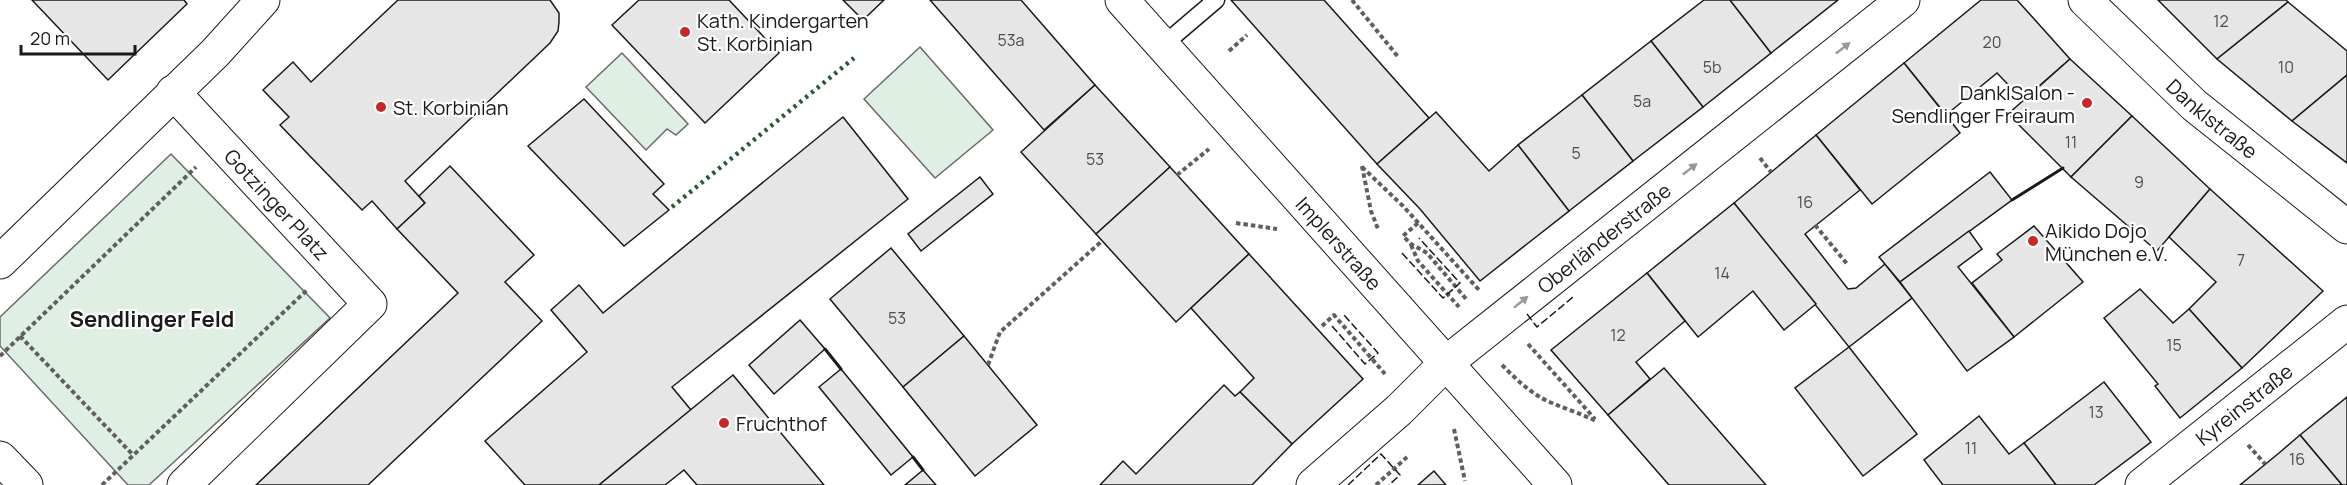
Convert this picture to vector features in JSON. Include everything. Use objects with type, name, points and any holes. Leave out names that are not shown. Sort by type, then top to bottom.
[{"type":"street","points":[[0,262],[215,53],[263,0]]},
{"type":"street","name":"Implerstraße","points":[[1122,0],[1555,485]]},
{"type":"street","name":"Oberländerstraße","points":[[1313,485],[1446,363],[1903,0]]},
{"type":"street","name":"Danklstraße","points":[[2085,0],[2194,105],[2347,227]]},
{"type":"street","name":"Gotzinger Platz","points":[[173,92],[370,304],[184,485]]},
{"type":"street","name":"Kyreinstraße","points":[[2142,485],[2347,322]]},
{"type":"street","points":[[0,458],[26,485]]},
{"type":"lane","points":[[1162,46],[1216,0]]},
{"type":"path","points":[[1352,0],[1399,58]]},
{"type":"path","points":[[1229,51],[1247,35]]},
{"type":"path","points":[[0,356],[220,145]]},
{"type":"path","points":[[1362,166],[1371,211],[1382,236]]},
{"type":"path","points":[[1418,223],[1403,236],[1426,253],[1468,301]]},
{"type":"path","points":[[1815,225],[1848,265]]},
{"type":"path","points":[[988,364],[1000,332],[1102,241]]},
{"type":"path","points":[[1411,244],[1418,261],[1460,308]]},
{"type":"path","points":[[102,485],[333,265]]},
{"type":"path","points":[[1322,326],[1334,315],[1385,374]]},
{"type":"path","points":[[20,336],[133,455]]},
{"type":"path","points":[[1476,339],[1521,384],[1535,394],[1596,421]]},
{"type":"path","points":[[1420,388],[1454,426],[1465,481]]},
{"type":"path","points":[[1376,485],[1407,457]]},
{"type":"green space","points":[[920,47],[993,130],[935,178],[864,99]]},
{"type":"green space","points":[[622,53],[688,124],[676,135],[667,129],[646,150],[586,87]]},
{"type":"green space","points":[[171,154],[330,318],[149,485],[128,485],[0,346],[0,317]]},
{"type":"building","points":[[32,0],[184,0],[187,4],[108,80]]},
{"type":"building","name":"St. Korbinian","points":[[398,0],[550,0],[559,13],[559,22],[558,31],[550,43],[405,181],[425,203],[397,229],[372,201],[362,210],[280,125],[289,117],[263,90],[293,62],[311,82]]},
{"type":"building","points":[[639,0],[729,0],[779,53],[705,123],[612,25]]},
{"type":"building","points":[[843,0],[884,0],[863,20]]},
{"type":"building","points":[[930,0],[1021,0],[1095,85],[1044,130]]},
{"type":"building","points":[[1231,0],[1324,0],[1429,118],[1377,164]]},
{"type":"building","points":[[1704,0],[1730,0],[1771,53],[1703,107],[1651,41]]},
{"type":"building","points":[[1730,0],[1838,0],[1771,53]]},
{"type":"building","points":[[1981,0],[2017,0],[2070,59],[2023,100],[1997,73],[1946,115],[1904,63]]},
{"type":"building","points":[[2158,0],[2286,0],[2288,2],[2217,59]]},
{"type":"building","points":[[2288,2],[2347,51],[2347,75],[2292,121],[2217,59]]},
{"type":"building","points":[[1651,41],[1703,107],[1633,161],[1582,95]]},
{"type":"building","points":[[2070,59],[2132,116],[2071,177],[2008,114]]},
{"type":"building","points":[[1904,63],[1960,133],[1872,204],[1816,135]]},
{"type":"building","points":[[2347,75],[2347,163],[2292,121]]},
{"type":"building","points":[[1095,85],[1170,167],[1096,234],[1021,152]]},
{"type":"building","points":[[1582,95],[1633,161],[1569,211],[1518,145]]},
{"type":"building","points":[[584,99],[664,184],[653,194],[669,210],[624,246],[528,146]]},
{"type":"building","points":[[1436,112],[1489,171],[1518,145],[1569,211],[1480,281],[1420,209],[1377,164]]},
{"type":"building","points":[[2132,116],[2210,189],[2157,251],[2071,177]]},
{"type":"building","points":[[843,117],[908,199],[672,387],[691,410],[599,485],[525,485],[485,441],[587,352],[551,310],[579,285],[603,313]]},
{"type":"building","points":[[1816,135],[1860,190],[1805,234],[1848,289],[1856,288],[1885,264],[1912,298],[1849,347],[1734,203]]},
{"type":"building","points":[[450,166],[534,255],[505,282],[542,321],[368,485],[256,485],[458,293],[397,229],[425,203],[419,196]]},
{"type":"building","points":[[1170,167],[1249,254],[1176,322],[1096,234]]},
{"type":"building","points":[[1990,172],[2012,200],[1900,282],[1879,257]]},
{"type":"building","points":[[980,177],[993,194],[921,251],[908,234]]},
{"type":"building","points":[[2210,189],[2323,291],[2242,368],[2189,309],[2216,282],[2169,237]]},
{"type":"building","points":[[1734,203],[1816,304],[1784,330],[1753,291],[1698,337],[1647,273]]},
{"type":"building","points":[[2034,226],[2083,282],[2014,337],[1972,283],[2002,260],[1997,254]]},
{"type":"building","points":[[1969,231],[1982,249],[1958,267],[2014,337],[1967,371],[1900,282]]},
{"type":"building","points":[[891,248],[964,336],[903,387],[830,299]]},
{"type":"building","points":[[1249,254],[1363,379],[1292,444],[1240,392],[1254,378],[1191,308]]},
{"type":"building","points":[[1647,273],[1685,321],[1636,362],[1650,379],[1608,415],[1551,350]]},
{"type":"building","points":[[2140,289],[2173,323],[2189,309],[2242,368],[2180,418],[2155,386],[2158,384],[2104,318]]},
{"type":"building","points":[[800,320],[825,349],[774,394],[749,365]]},
{"type":"building","points":[[964,336],[1037,425],[975,476],[903,387]]},
{"type":"building","points":[[1849,347],[1917,434],[1863,476],[1795,388]]},
{"type":"building","points":[[1664,368],[1766,485],[1669,485],[1608,415]]},
{"type":"building","points":[[841,369],[913,457],[891,475],[819,387]]},
{"type":"building","name":"Fruchthof","points":[[733,375],[824,485],[697,485],[684,470],[665,485],[599,485]]},
{"type":"building","points":[[2104,382],[2151,442],[2094,485],[2056,485],[2024,443]]},
{"type":"building","points":[[1224,385],[1235,396],[1240,392],[1292,444],[1252,485],[1100,485],[1123,461],[1136,474]]},
{"type":"building","points":[[2347,397],[2347,485],[2342,485],[2300,435]]},
{"type":"building","points":[[1979,416],[2009,454],[2024,443],[2056,485],[1943,485],[1924,460]]},
{"type":"building","points":[[2300,435],[2342,485],[2240,485],[2279,453]]},
{"type":"building","points":[[923,470],[936,485],[905,485]]},
{"type":"building","points":[[1434,471],[1446,485],[1418,485]]},
{"type":"hedge","points":[[672,207],[854,58]]},
{"type":"fence","points":[[1402,253],[1443,298],[1460,283],[1419,238]]},
{"type":"fence","points":[[1527,314],[1537,327],[1573,297]]},
{"type":"fence","points":[[1332,326],[1365,364],[1378,353],[1344,315]]},
{"type":"fence","points":[[1348,485],[1381,454],[1400,475],[1389,485]]},
{"type":"wall","points":[[2012,200],[2063,168]]},
{"type":"wall","points":[[825,349],[841,369]]},
{"type":"wall","points":[[913,457],[923,470]]},
{"type":"place","name":"Kath. Kindergarten St. Korbinian","points":[[685,32]]},
{"type":"place","name":"DanklSalon - Sendlinger Freiraum","points":[[2087,103]]},
{"type":"place","name":"St. Korbinian","points":[[381,107]]},
{"type":"place","name":"Aikido Dojo München e.V.","points":[[2033,241]]},
{"type":"place","name":"Fruchthof","points":[[724,423]]},
{"type":"district","name":"Sendlinger Feld","points":[[152,319]]}]
